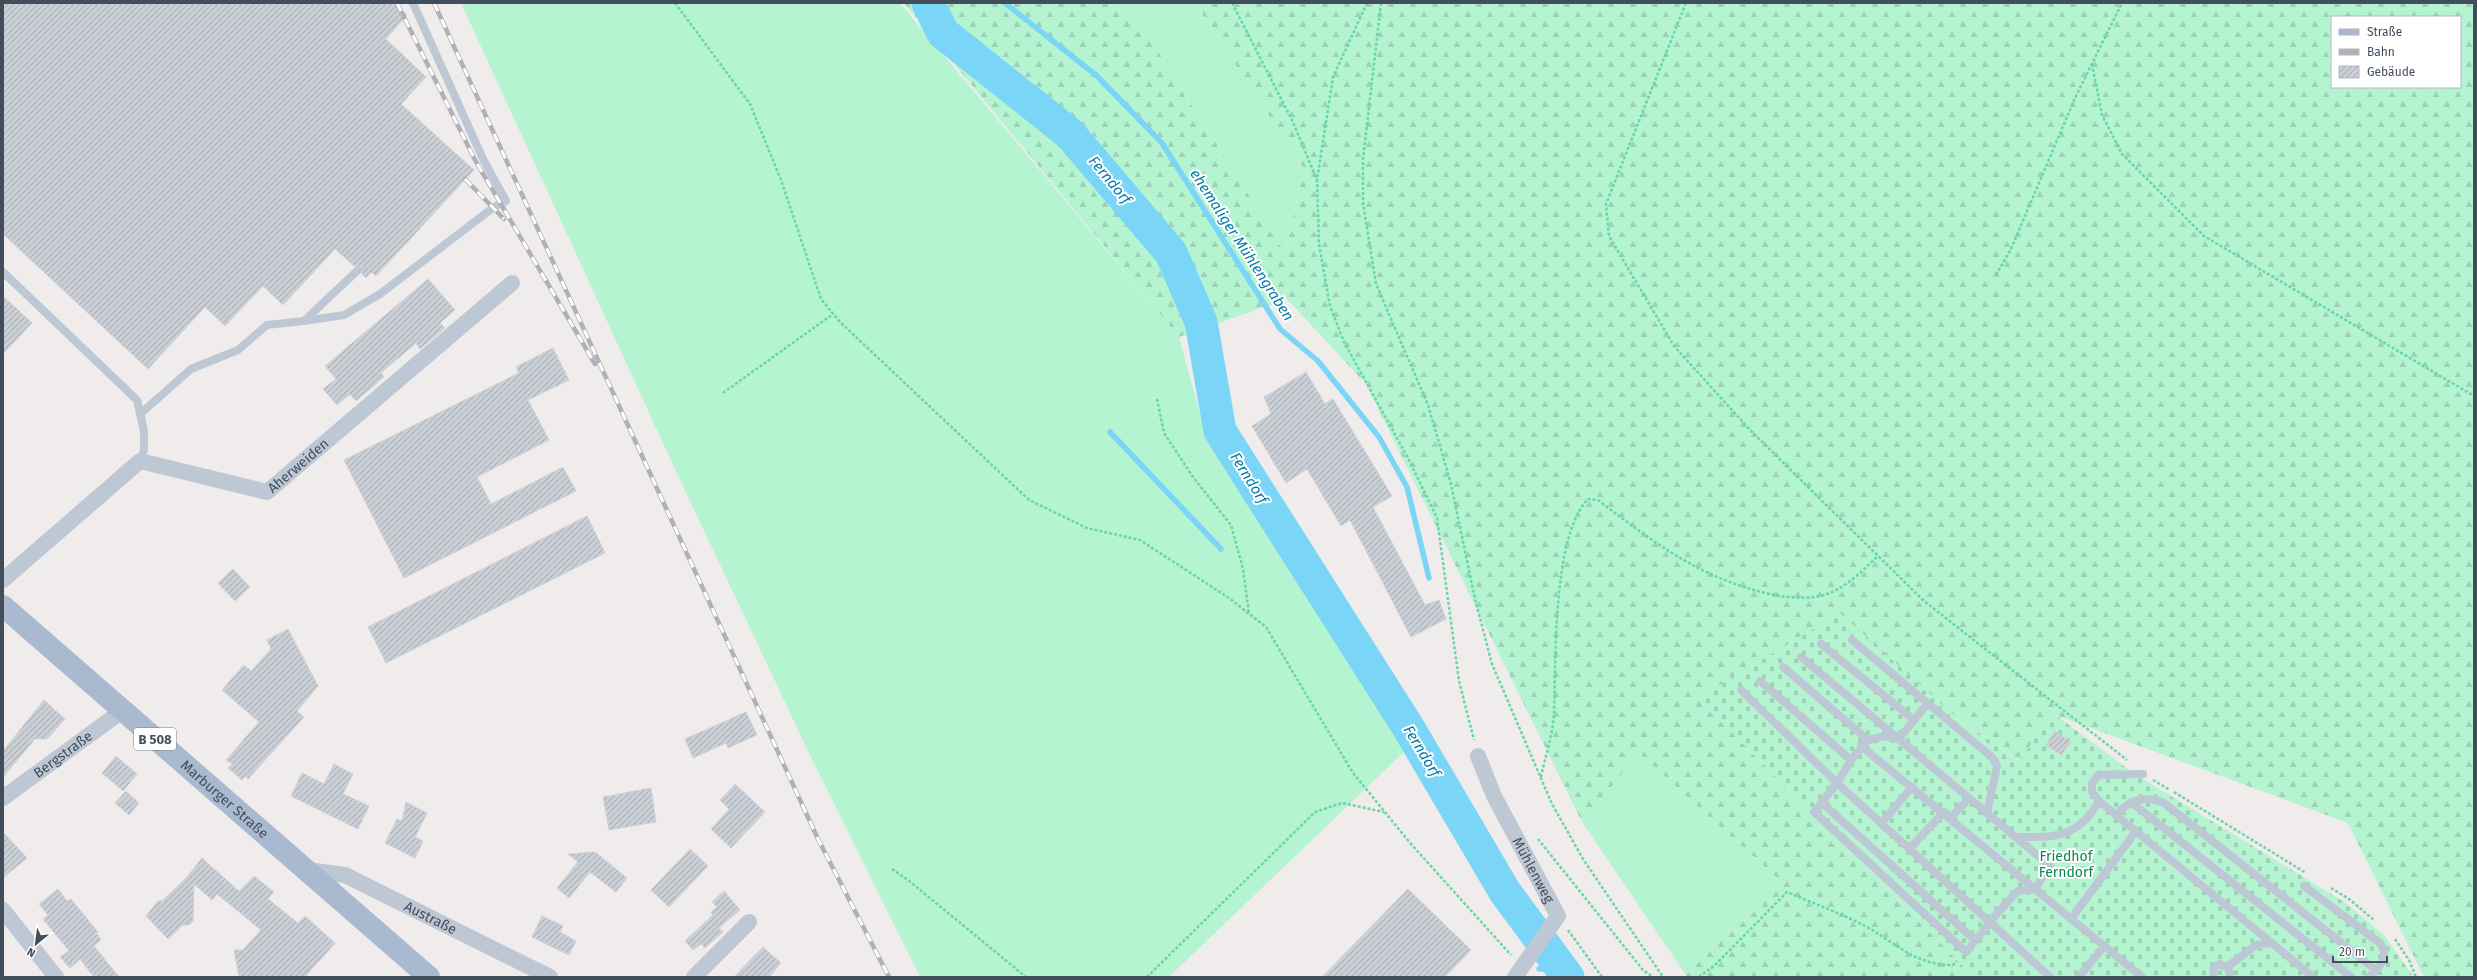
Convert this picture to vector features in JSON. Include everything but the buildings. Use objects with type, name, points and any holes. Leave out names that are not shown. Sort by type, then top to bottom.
[{"type":"main road","name":"Marburger Straße","points":[[3,606],[429,977]]},
{"type":"street","name":"Aherweiden","points":[[140,461],[267,492],[512,283]]},
{"type":"street","points":[[3,580],[140,461]]},
{"type":"street","name":"Bergstraße","points":[[3,798],[122,711]]},
{"type":"street","name":"Mühlenweg","points":[[1478,756],[1494,796],[1558,916],[1521,969]]},
{"type":"street","name":"Austraße","points":[[307,870],[345,875],[550,977]]},
{"type":"street","points":[[3,910],[56,977]]},
{"type":"street","points":[[694,977],[749,922]]},
{"type":"lane","points":[[140,414],[191,369],[238,350],[267,325],[304,321],[344,314],[380,294],[494,207],[506,201],[483,159],[414,3]]},
{"type":"lane","points":[[304,321],[358,270]]},
{"type":"lane","points":[[3,272],[137,400],[144,450],[140,461]]},
{"type":"lane","points":[[1852,640],[1993,758],[1997,766],[1988,813]]},
{"type":"lane","points":[[1821,644],[1914,720]]},
{"type":"lane","points":[[1801,656],[2050,866],[2035,889]]},
{"type":"lane","points":[[1783,667],[1868,740]]},
{"type":"lane","points":[[1760,681],[1851,760]]},
{"type":"lane","points":[[1741,690],[1837,784],[2050,977]]},
{"type":"lane","points":[[1899,739],[1927,704]]},
{"type":"lane","points":[[1899,739],[1885,736],[1868,740],[1861,746],[1837,784],[1814,812],[1966,952],[1989,923],[2018,891],[2035,889]]},
{"type":"lane","points":[[1861,746],[1944,812],[2070,919],[2142,977]]},
{"type":"lane","points":[[2143,774],[2098,775],[2092,783],[2092,792],[2099,801],[2313,977]]},
{"type":"lane","points":[[1881,824],[1912,787]]},
{"type":"lane","points":[[1951,818],[1969,798]]},
{"type":"lane","points":[[2116,815],[2131,802],[2143,798],[2153,798],[2164,803],[2376,970]]},
{"type":"lane","points":[[2017,837],[2056,837],[2075,829],[2093,810],[2099,801]]},
{"type":"lane","points":[[2131,802],[2351,977]]},
{"type":"lane","points":[[1822,803],[1975,940]]},
{"type":"lane","points":[[1909,849],[1944,812]]},
{"type":"lane","points":[[2070,919],[2136,831]]},
{"type":"lane","points":[[2304,886],[2381,944],[2385,951],[2384,958],[2369,977]]},
{"type":"lane","points":[[2227,967],[2256,945],[2272,944]]},
{"type":"lane","points":[[2079,977],[2104,946]]},
{"type":"lane","points":[[2213,977],[2214,967],[2220,964],[2227,967],[2230,973],[2229,977]]},
{"type":"path","points":[[675,3],[750,104],[781,180],[820,299],[833,314],[922,402],[1029,500],[1087,528],[1140,540],[1229,598],[1266,627],[1353,773],[1411,844],[1521,969]]},
{"type":"path","points":[[1232,3],[1289,115],[1317,180]]},
{"type":"path","points":[[1367,3],[1333,77],[1317,180],[1319,244],[1330,306],[1344,342],[1378,401],[1437,518],[1459,681],[1478,756]]},
{"type":"path","points":[[1381,3],[1363,158],[1363,203],[1376,284],[1428,404],[1451,484],[1475,599],[1492,664],[1552,804],[1583,859],[1663,977]]},
{"type":"path","points":[[1686,3],[1606,204],[1610,236],[1674,346],[1750,430],[1924,601],[2143,774],[2309,875]]},
{"type":"path","points":[[1996,275],[2011,249],[2058,135],[2122,3]]},
{"type":"path","points":[[2092,64],[2102,115],[2122,154],[2204,236],[2474,396]]},
{"type":"path","points":[[723,393],[833,314]]},
{"type":"path","points":[[1157,398],[1164,433],[1193,477],[1230,524],[1243,568],[1249,614]]},
{"type":"path","points":[[1541,778],[1554,716],[1560,584],[1570,536],[1580,508],[1588,499],[1598,500],[1665,550],[1707,575],[1749,590],[1792,599],[1827,594],[1849,583],[1878,556]]},
{"type":"path","points":[[1147,977],[1315,812],[1342,803],[1385,812]]},
{"type":"path","points":[[1535,835],[1643,970],[1653,977]]},
{"type":"path","points":[[892,870],[908,880],[1026,977]]},
{"type":"path","points":[[2329,887],[2349,899],[2379,925]]},
{"type":"path","points":[[1699,977],[1714,966],[1787,892],[1866,927],[1909,954],[1934,965],[1953,965]]},
{"type":"path","points":[[1558,916],[1602,977]]},
{"type":"path","points":[[2392,935],[2410,960],[2416,977]]},
{"type":"green space","points":[[461,3],[900,3],[1179,337],[1208,443],[1408,748],[1169,977],[920,977],[807,749],[674,467]]},
{"type":"green space","points":[[904,3],[1108,3],[1151,40],[1285,253],[1304,169],[1195,3],[2474,3],[2474,977],[2424,977],[2348,823],[2053,714],[2020,761],[1955,716],[1698,698],[1974,977],[1687,977],[1686,975],[1777,878],[1639,753],[1582,822],[1366,384],[1287,299],[1179,337]]},
{"type":"green space","points":[[1108,3],[1195,3],[1304,169],[1285,253],[1151,40]]},
{"type":"green space","name":"Friedhof Ferndorf","points":[[1840,613],[1955,716],[2019,761],[2053,713],[2135,774],[2346,903],[2384,935],[2413,976],[1974,977],[1698,698]]},
{"type":"green space","points":[[1639,753],[1777,878],[1686,975],[1582,822]]},
{"type":"waterway","name":"Ferndorf","points":[[928,3],[943,33],[1070,134],[1171,253],[1201,322],[1220,431],[1408,727],[1505,892],[1568,977]]},
{"type":"waterway","name":"ehemaliger Mühlengraben","points":[[1005,3],[1097,76],[1162,143],[1280,329],[1318,361],[1379,437],[1407,487],[1429,578]]},
{"type":"waterway","points":[[1110,432],[1221,549]]},
{"type":"waterway","points":[[1539,969],[1562,969]]},
{"type":"railway","points":[[397,3],[475,160],[595,364]]},
{"type":"railway","points":[[434,3],[818,839],[889,977]]},
{"type":"railway","points":[[465,179],[504,219]]}]
